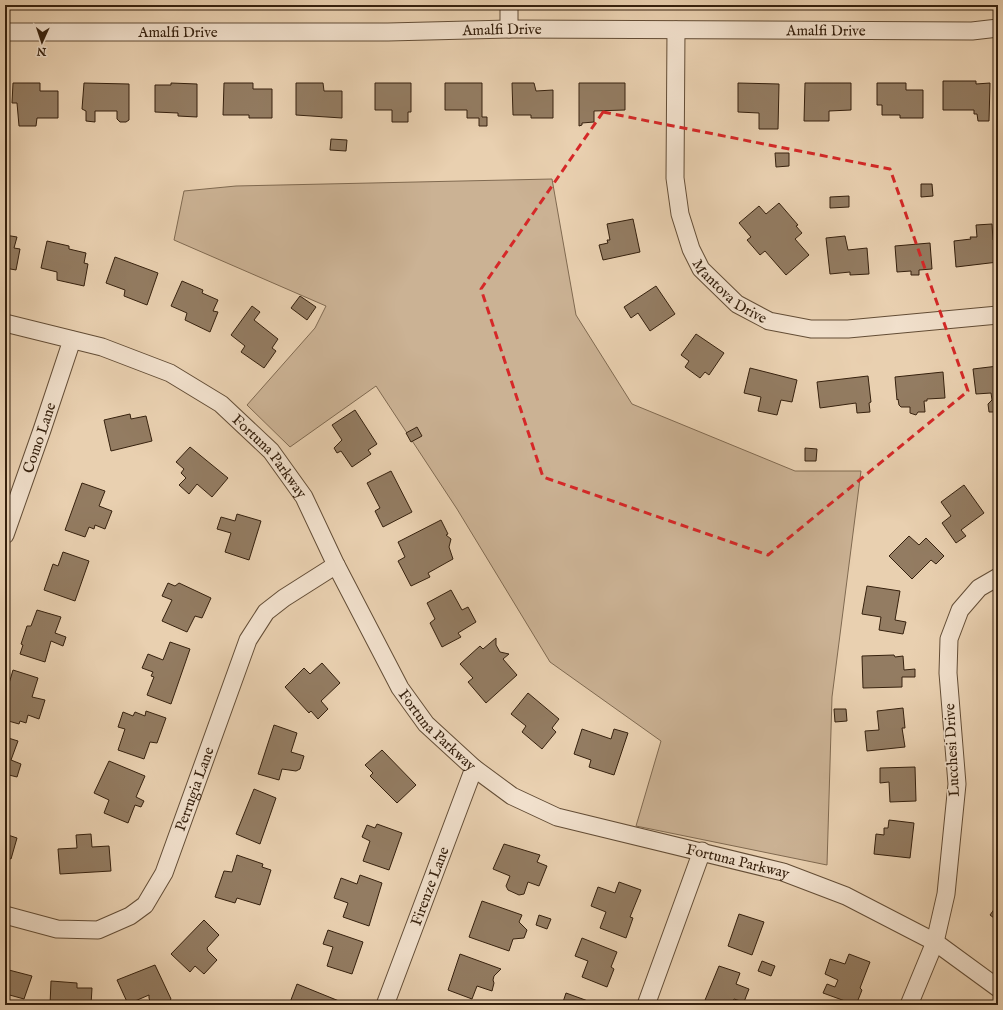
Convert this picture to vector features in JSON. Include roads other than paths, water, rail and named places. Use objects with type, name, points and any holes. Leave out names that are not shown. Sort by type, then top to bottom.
[{"type":"street","points":[[508,5],[509,29]]},
{"type":"street","name":"Amalfi Drive","points":[[5,32],[388,32],[509,29],[972,31],[998,28]]},
{"type":"street","name":"Mantova Drive","points":[[676,30],[675,178],[680,214],[691,249],[701,269],[737,304],[769,321],[811,329],[848,329],[998,316]]},
{"type":"street","name":"Fortuna Parkway","points":[[5,323],[102,347],[170,373],[221,404],[271,451],[304,497],[336,565],[400,688],[426,724],[474,768],[512,796],[557,817],[702,851],[783,872],[846,896],[935,942],[998,988]]},
{"type":"street","name":"Como Lane","points":[[5,535],[72,340]]},
{"type":"street","name":"Perrugia Lane","points":[[5,915],[57,930],[98,930],[130,916],[145,905],[164,872],[248,640],[266,612],[284,598],[336,565]]},
{"type":"street","name":"Lucchesi Drive","points":[[909,1005],[935,942],[946,894],[957,784],[948,673],[949,639],[960,610],[979,588],[998,577]]},
{"type":"street","name":"Firenze Lane","points":[[385,1005],[474,768]]},
{"type":"street","points":[[646,1005],[702,851]]}]
